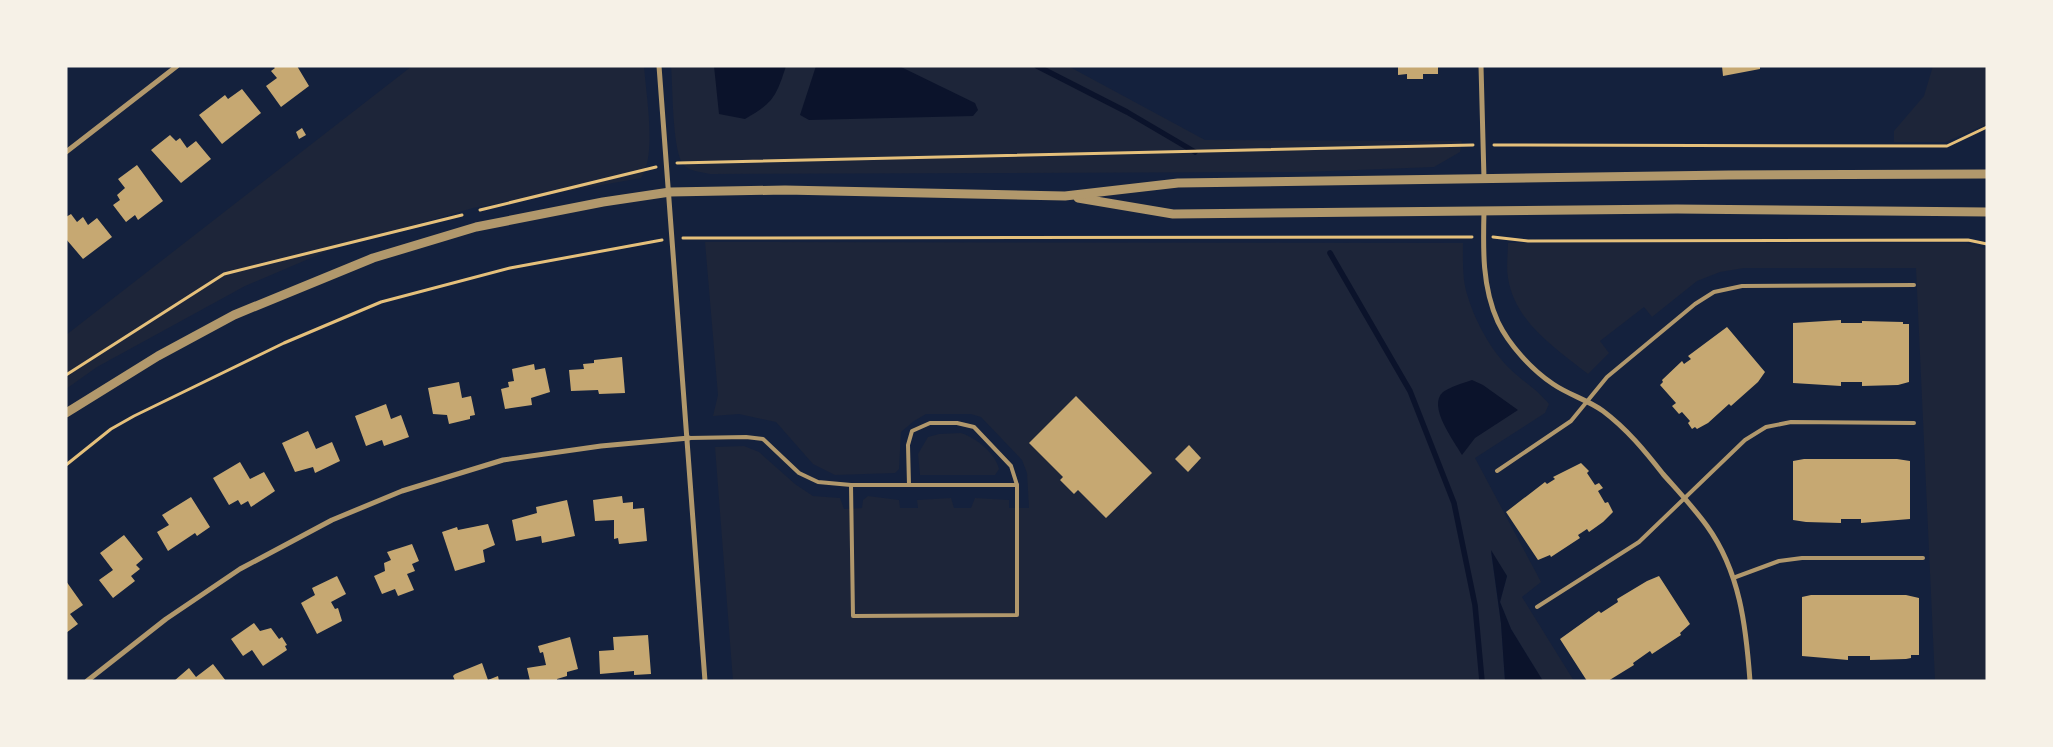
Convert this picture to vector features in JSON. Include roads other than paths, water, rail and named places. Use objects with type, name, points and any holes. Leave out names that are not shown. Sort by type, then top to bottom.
[{"type":"street","points":[[66,152],[177,66]]},
{"type":"street","points":[[659,66],[674,239],[706,681]]},
{"type":"street","points":[[1481,66],[1484,179]]},
{"type":"street","points":[[66,413],[158,356],[226,319],[293,289],[373,258],[476,227],[603,202],[670,192],[785,190],[1065,196],[1178,183],[1987,174]]},
{"type":"street","points":[[1065,196],[1173,214],[1677,209],[1987,212]]},
{"type":"street","points":[[1484,211],[1487,290],[1498,323],[1521,355],[1553,384],[1602,410],[1629,433],[1708,526],[1725,557],[1741,601],[1747,634],[1750,681]]},
{"type":"street","points":[[87,681],[166,619],[240,569],[332,520],[402,491],[503,460],[601,446],[688,438]]},
{"type":"lane","points":[[1497,471],[1571,421],[1607,377],[1695,304],[1714,292],[1742,286],[1914,286]]},
{"type":"lane","points":[[1537,608],[1639,542],[1685,500],[1745,440],[1766,427],[1791,422],[1914,423]]},
{"type":"lane","points":[[851,485],[853,616],[1017,615],[1017,485],[1011,466],[974,427],[957,423],[930,423],[912,431],[908,445],[909,485]]},
{"type":"lane","points":[[688,438],[746,437],[764,439],[799,472],[818,482],[851,485],[1017,485]]},
{"type":"lane","points":[[1733,578],[1779,561],[1802,558],[1923,558]]},
{"type":"waterway","points":[[1037,66],[1127,112],[1195,152]]},
{"type":"waterway","points":[[1330,253],[1410,391],[1454,503],[1475,605],[1482,681]]}]
